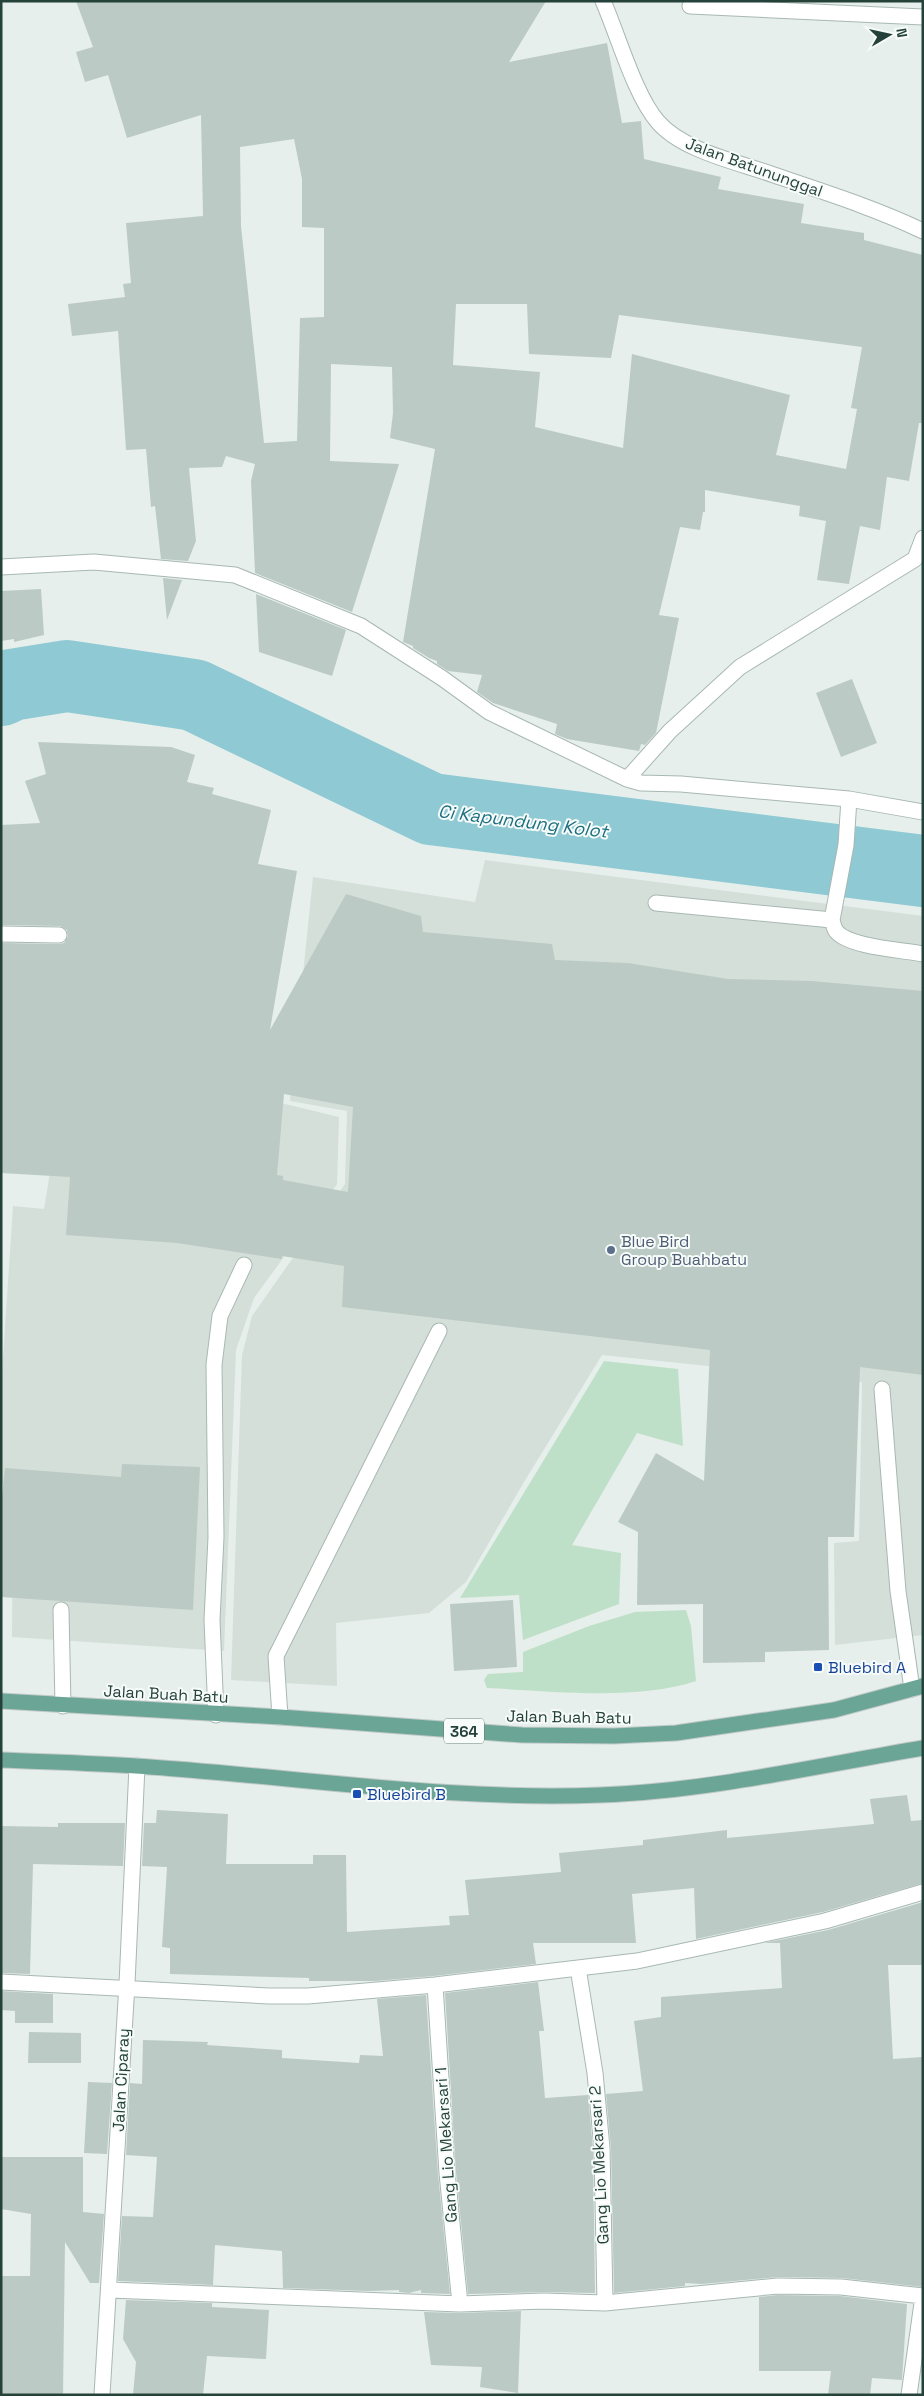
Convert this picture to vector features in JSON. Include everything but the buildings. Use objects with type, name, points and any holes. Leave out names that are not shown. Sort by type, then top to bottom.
[{"type":"main road","name":"Jalan Buah Batu","points":[[1,1701],[216,1715],[280,1717],[522,1735],[614,1736],[676,1734],[834,1710],[917,1687]]},
{"type":"main road","points":[[1,1760],[137,1766],[360,1787],[526,1796],[601,1795],[680,1789],[923,1748]]},
{"type":"street","name":"Jalan Batununggal","points":[[603,1],[642,98],[658,122],[678,139],[712,154],[875,210],[923,231]]},
{"type":"street","points":[[690,6],[923,17]]},
{"type":"street","points":[[634,781],[670,731],[740,667],[916,559],[923,538]]},
{"type":"street","points":[[1,567],[94,562],[235,575],[361,626],[442,678],[489,712],[634,781],[849,799],[923,812]]},
{"type":"street","points":[[849,799],[846,845],[832,920],[835,930],[844,938],[859,943],[923,954]]},
{"type":"street","points":[[656,903],[832,920]]},
{"type":"street","points":[[1,934],[59,935]]},
{"type":"street","points":[[216,1715],[212,1620],[216,1537],[214,1365],[220,1316],[244,1265]]},
{"type":"street","points":[[280,1717],[276,1656],[439,1331]]},
{"type":"street","points":[[882,1389],[898,1591],[917,1687]]},
{"type":"street","points":[[61,1610],[63,1706]]},
{"type":"street","name":"Jalan Ciparay","points":[[102,2395],[110,2290],[127,1989],[137,1766]]},
{"type":"street","points":[[1,1982],[269,1996],[308,1996],[435,1985],[637,1961],[825,1920],[923,1892]]},
{"type":"street","name":"Gang Lio Mekarsari 2","points":[[578,1968],[595,2073],[602,2148],[605,2303]]},
{"type":"street","name":"Gang Lio Mekarsari 1","points":[[435,1985],[447,2173],[460,2304]]},
{"type":"street","points":[[110,2290],[460,2304],[544,2300],[605,2303],[778,2286],[841,2287],[923,2296],[910,2395]]},
{"type":"shaded area","name":"Blue Bird Group Buahbatu","points":[[485,860],[923,916],[923,1635],[835,1645],[834,1543],[859,1541],[862,1382],[602,1355],[524,1482],[466,1582],[429,1613],[336,1623],[337,1686],[231,1680],[242,1355],[252,1316],[345,1184],[347,1111],[290,1101],[313,877],[475,902]]},
{"type":"shaded area","points":[[66,1074],[281,1103],[339,1117],[337,1184],[254,1298],[236,1350],[224,1651],[12,1637],[13,1487],[1,1484],[1,1388],[13,1206],[44,1209]]},
{"type":"green space","points":[[604,1361],[678,1369],[683,1446],[637,1433],[572,1545],[621,1553],[619,1604],[523,1640],[519,1595],[460,1598]]},
{"type":"green space","points":[[686,1610],[691,1626],[696,1681],[647,1691],[593,1693],[487,1688],[484,1680],[488,1674],[523,1672],[523,1652],[589,1626],[635,1612]]},
{"type":"waterway","name":"Ci Kapundung Kolot","points":[[1,690],[11,685],[67,676],[194,695],[431,809],[923,871]]},
{"type":"place","name":"Blue Bird Group Buahbatu","points":[[611,1250]]},
{"type":"place","name":"Bluebird A","points":[[818,1667]]},
{"type":"place","name":"Bluebird B","points":[[357,1794]]}]
